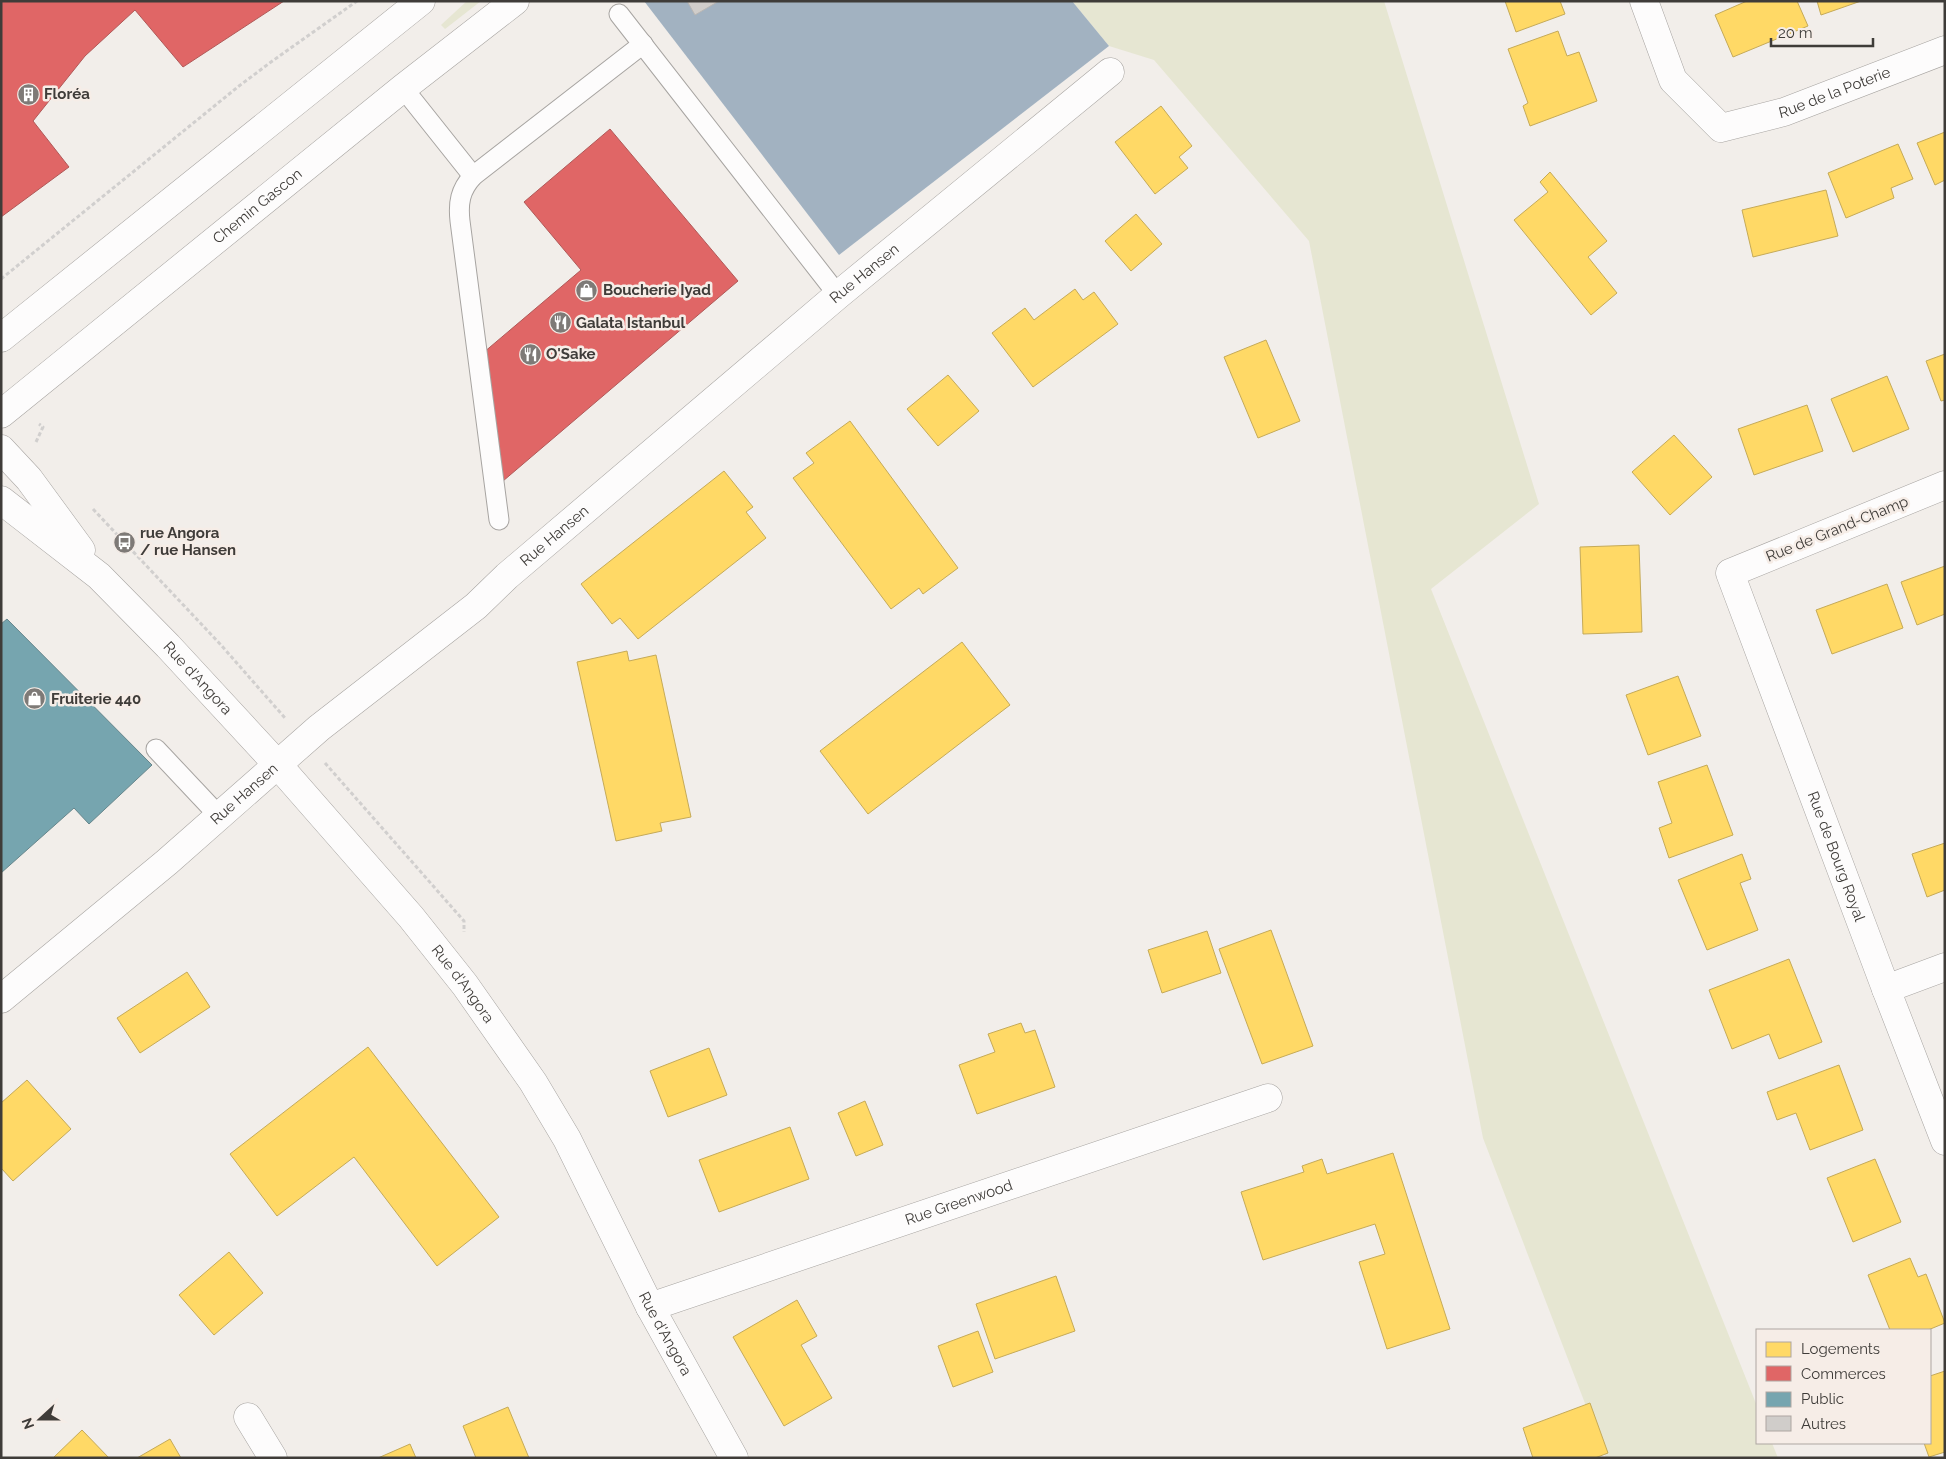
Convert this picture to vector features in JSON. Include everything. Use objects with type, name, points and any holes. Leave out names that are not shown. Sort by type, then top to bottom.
[{"type":"street","points":[[1,338],[421,1]]},
{"type":"street","name":"Chemin Gascon","points":[[1,414],[403,88],[515,1]]},
{"type":"street","name":"Rue de la Poterie","points":[[1644,1],[1673,80],[1721,128],[1784,112],[1945,50]]},
{"type":"street","name":"Rue Hansen","points":[[1,999],[220,816],[319,728],[476,606],[507,576],[838,295],[1110,72]]},
{"type":"street","name":"Rue d'Angora","points":[[1,449],[30,479],[99,576]]},
{"type":"street","name":"Rue de Grand-Champ","points":[[1730,573],[1945,485]]},
{"type":"street","name":"Rue d'Angora","points":[[1,500],[99,576],[168,646],[278,765],[423,932],[466,985],[533,1082],[581,1164],[650,1307],[734,1458]]},
{"type":"street","name":"Rue de Bourg Royal","points":[[1730,573],[1886,990],[1945,1140]]},
{"type":"street","points":[[1886,990],[1945,967]]},
{"type":"street","name":"Rue Greenwood","points":[[650,1307],[1268,1098]]},
{"type":"street","points":[[248,1417],[273,1458]]},
{"type":"lane","points":[[619,14],[838,295]]},
{"type":"lane","points":[[499,520],[459,208],[463,190],[473,176],[642,44]]},
{"type":"lane","points":[[403,88],[473,176]]},
{"type":"lane","points":[[156,749],[220,816]]},
{"type":"path","points":[[1,279],[239,86],[358,1]]},
{"type":"path","points":[[35,446],[43,427],[38,422]]},
{"type":"path","points":[[90,506],[221,645],[286,719]]},
{"type":"path","points":[[324,762],[464,921]]},
{"type":"green space","points":[[467,1],[481,1],[445,29],[441,25]]},
{"type":"green space","points":[[1072,1],[1384,1],[1539,504],[1431,589],[1756,1403],[1756,1444],[1772,1444],[1778,1458],[1606,1458],[1483,1138],[1309,241],[1154,60],[1109,46]]},
{"type":"water","points":[[644,1],[1072,1],[1109,46],[839,255]]},
{"type":"building: Logements","points":[[1505,1],[1560,1],[1565,14],[1516,32]]},
{"type":"building: Logements","points":[[1747,1],[1797,1],[1808,26],[1733,57],[1715,15]]},
{"type":"building: Logements","points":[[1817,1],[1861,1],[1821,15]]},
{"type":"building: Logements","points":[[1558,31],[1567,56],[1579,52],[1597,101],[1530,126],[1523,106],[1528,103],[1508,49]]},
{"type":"building: Logements","points":[[1161,106],[1192,146],[1179,157],[1188,168],[1155,194],[1115,142]]},
{"type":"building: Logements","points":[[1945,132],[1945,180],[1935,185],[1917,143]]},
{"type":"building: Logements","points":[[1898,144],[1913,179],[1891,188],[1894,198],[1846,218],[1828,173]]},
{"type":"building: Logements","points":[[1550,172],[1607,241],[1588,257],[1617,293],[1591,315],[1514,220],[1548,192],[1540,182]]},
{"type":"building: Logements","points":[[1826,190],[1838,236],[1753,257],[1742,210]]},
{"type":"building: Logements","points":[[1136,214],[1162,244],[1131,271],[1105,241]]},
{"type":"building: Logements","points":[[1075,289],[1083,300],[1094,292],[1118,324],[1033,387],[992,333],[1025,308],[1034,320]]},
{"type":"building: Logements","points":[[1266,340],[1300,421],[1258,438],[1224,357]]},
{"type":"building: Logements","points":[[1945,354],[1945,400],[1941,401],[1926,361]]},
{"type":"building: Logements","points":[[948,375],[979,411],[938,446],[907,409]]},
{"type":"building: Logements","points":[[1887,376],[1909,429],[1853,452],[1831,399]]},
{"type":"building: Logements","points":[[1807,405],[1823,451],[1754,475],[1738,429]]},
{"type":"building: Logements","points":[[850,421],[958,568],[923,594],[919,588],[891,609],[793,478],[814,463],[806,453]]},
{"type":"building: Logements","points":[[1674,435],[1712,477],[1670,515],[1632,472]]},
{"type":"building: Logements","points":[[724,471],[753,507],[746,512],[766,538],[638,639],[620,618],[612,624],[581,584]]},
{"type":"building: Logements","points":[[1639,545],[1642,632],[1583,634],[1580,547]]},
{"type":"building: Logements","points":[[1945,566],[1945,614],[1917,625],[1901,582]]},
{"type":"building: Logements","points":[[1887,584],[1903,628],[1832,654],[1816,610]]},
{"type":"building: Logements","points":[[962,642],[1010,705],[868,814],[820,751]]},
{"type":"building: Logements","points":[[627,651],[629,661],[656,655],[691,817],[660,823],[662,831],[616,841],[577,662]]},
{"type":"building: Logements","points":[[1678,676],[1701,736],[1648,755],[1626,695]]},
{"type":"building: Logements","points":[[1707,765],[1733,835],[1669,858],[1659,828],[1672,823],[1658,782]]},
{"type":"building: Logements","points":[[1945,843],[1945,890],[1927,897],[1912,854]]},
{"type":"building: Logements","points":[[1742,854],[1751,879],[1740,883],[1758,930],[1707,950],[1678,880]]},
{"type":"building: Logements","points":[[1271,930],[1313,1046],[1262,1064],[1219,949]]},
{"type":"building: Logements","points":[[1207,931],[1221,973],[1162,993],[1148,950]]},
{"type":"building: Logements","points":[[1789,959],[1822,1042],[1779,1059],[1769,1034],[1732,1049],[1709,990]]},
{"type":"building: Logements","points":[[187,972],[210,1007],[140,1053],[117,1018]]},
{"type":"building: Logements","points":[[1021,1023],[1025,1033],[1035,1030],[1055,1087],[977,1114],[959,1065],[995,1052],[988,1034]]},
{"type":"building: Logements","points":[[368,1047],[499,1217],[437,1266],[354,1157],[277,1216],[230,1154]]},
{"type":"building: Logements","points":[[709,1048],[727,1095],[668,1117],[650,1071]]},
{"type":"building: Logements","points":[[1839,1065],[1863,1130],[1810,1150],[1796,1113],[1777,1120],[1767,1092]]},
{"type":"building: Logements","points":[[27,1080],[71,1129],[13,1181],[1,1168],[1,1103]]},
{"type":"building: Logements","points":[[865,1101],[883,1145],[856,1156],[838,1113]]},
{"type":"building: Logements","points":[[790,1127],[809,1179],[719,1212],[699,1160]]},
{"type":"building: Logements","points":[[1393,1153],[1450,1329],[1387,1349],[1359,1262],[1385,1254],[1375,1224],[1263,1260],[1241,1192],[1304,1172],[1302,1166],[1322,1159],[1327,1174]]},
{"type":"building: Logements","points":[[1875,1159],[1901,1222],[1853,1242],[1827,1178]]},
{"type":"building: Logements","points":[[229,1252],[263,1293],[214,1335],[179,1295]]},
{"type":"building: Logements","points":[[1910,1258],[1918,1277],[1926,1274],[1945,1323],[1930,1329],[1890,1329],[1868,1275]]},
{"type":"building: Logements","points":[[1056,1276],[1075,1331],[995,1359],[976,1304]]},
{"type":"building: Logements","points":[[797,1300],[817,1336],[801,1345],[832,1398],[784,1426],[733,1337]]},
{"type":"building: Logements","points":[[978,1331],[993,1372],[953,1387],[938,1346]]},
{"type":"building: Logements","points":[[1945,1371],[1945,1452],[1929,1457],[1924,1444],[1931,1444],[1931,1376]]},
{"type":"building: Logements","points":[[1590,1403],[1608,1453],[1595,1458],[1533,1458],[1523,1428]]},
{"type":"building: Logements","points":[[508,1407],[529,1458],[476,1458],[463,1426]]},
{"type":"building: Logements","points":[[82,1430],[109,1458],[53,1458]]},
{"type":"building: Logements","points":[[170,1439],[181,1458],[137,1458]]},
{"type":"building: Logements","points":[[410,1444],[416,1458],[378,1458]]},
{"type":"building: Commerces","name":"Floréa","points":[[1,1],[284,1],[183,67],[135,10],[85,56],[33,121],[69,167],[1,217]]},
{"type":"building: Commerces","points":[[610,129],[738,281],[496,487],[483,353],[581,270],[524,202]]},
{"type":"building: Public","points":[[7,619],[152,765],[89,824],[74,808],[1,873],[1,624]]},
{"type":"building: Autres","points":[[687,1],[719,1],[695,15]]},
{"type":"place","name":"Floréa","points":[[28,94]]},
{"type":"place","name":"Boucherie Iyad","points":[[587,290]]},
{"type":"place","name":"Galata Istanbul","points":[[560,323]]},
{"type":"place","name":"O'Sake","points":[[530,354]]},
{"type":"place","name":"rue Angora / rue Hansen","points":[[124,542]]},
{"type":"place","name":"Fruiterie 440","points":[[35,699]]}]
